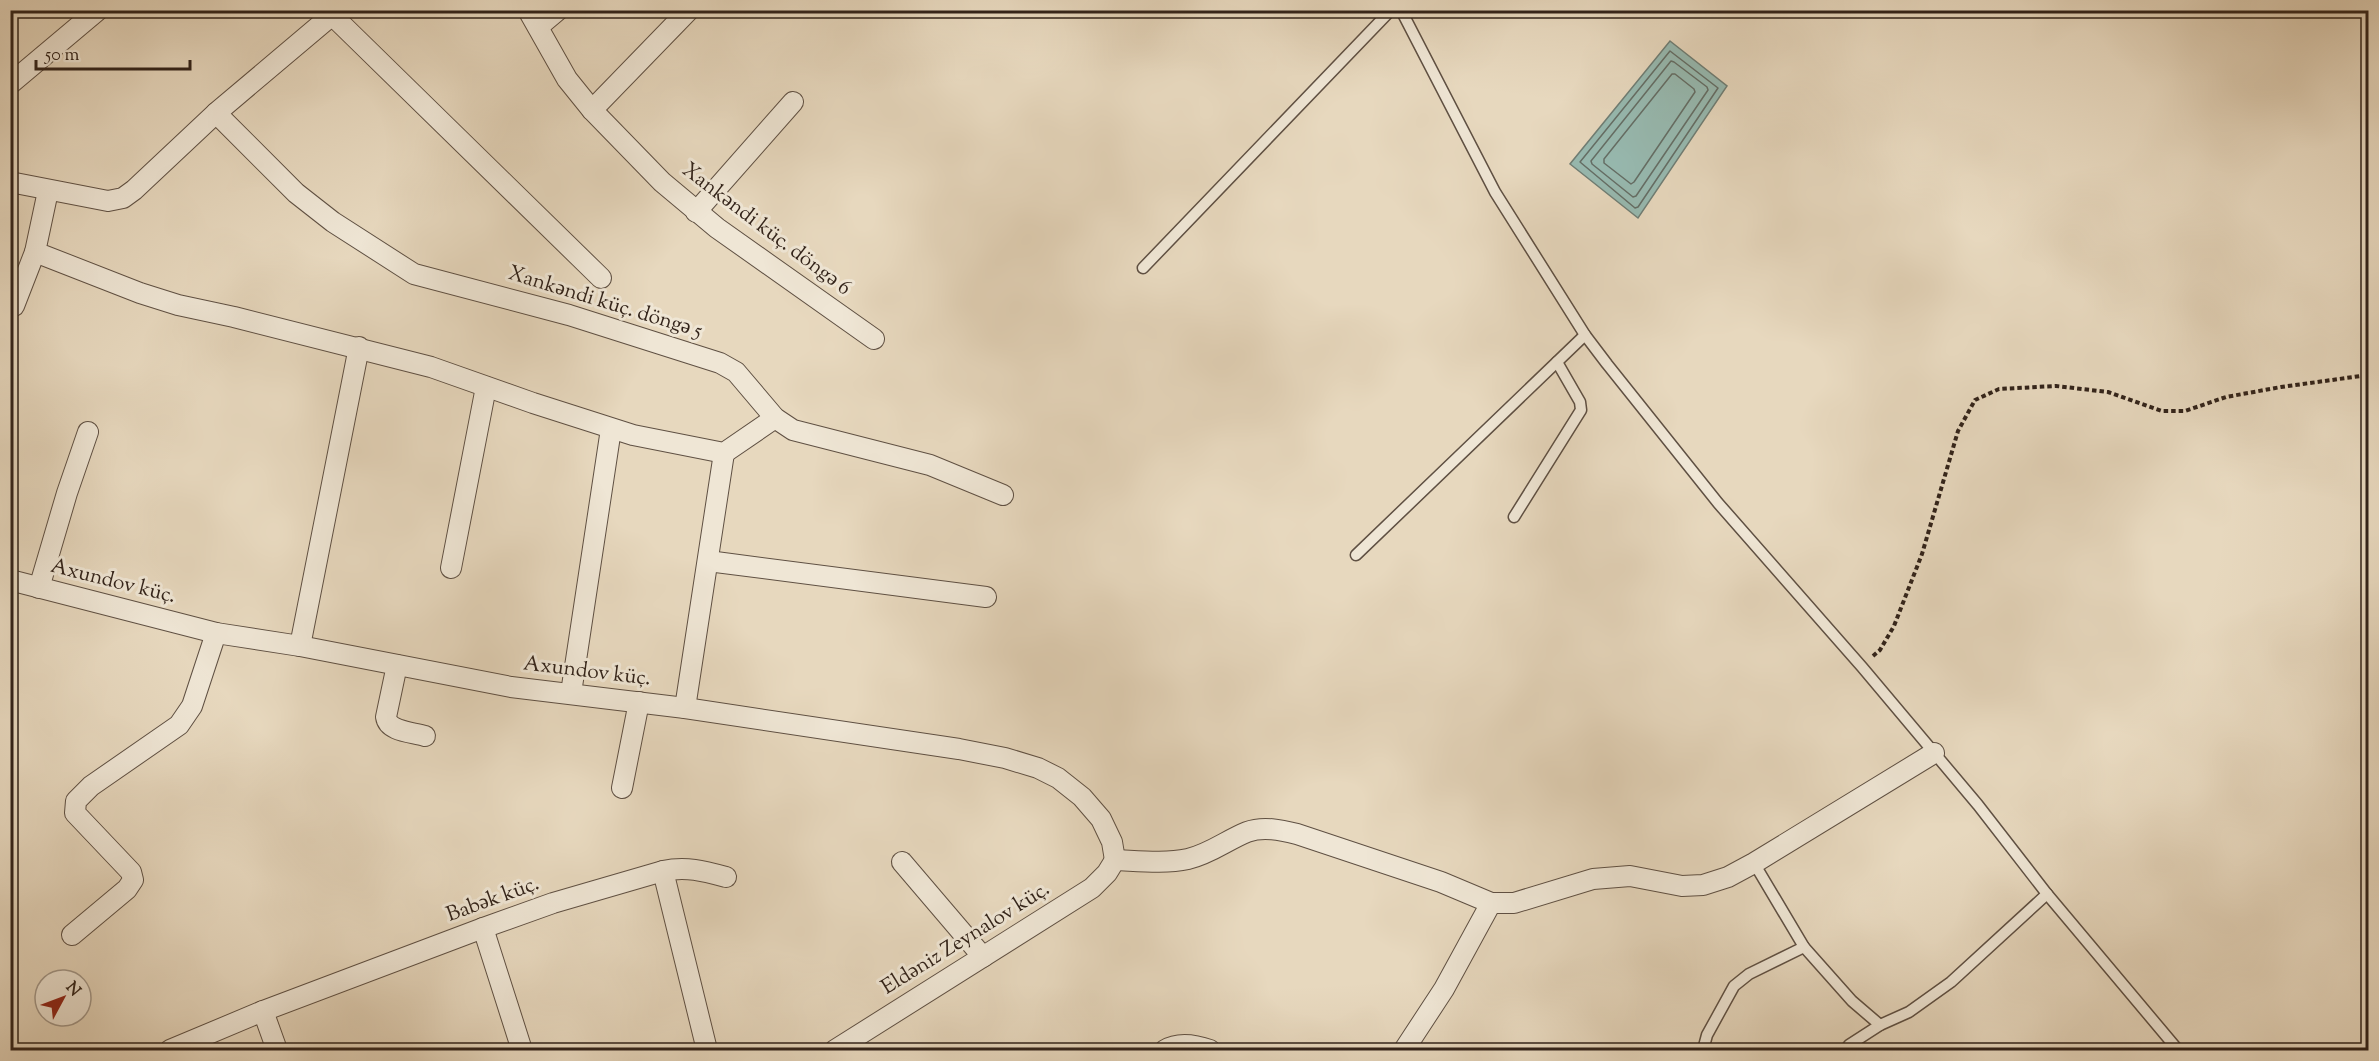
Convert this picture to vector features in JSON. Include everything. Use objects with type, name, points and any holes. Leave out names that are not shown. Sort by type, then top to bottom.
[{"type":"street","points":[[10,84],[98,10]]},
{"type":"street","points":[[534,18],[558,10]]},
{"type":"street","points":[[592,110],[688,10]]},
{"type":"street","points":[[10,182],[108,201],[123,198],[216,113],[335,13],[601,278]]},
{"type":"street","name":"Xankəndi küç. döngə 6","points":[[534,18],[567,79],[592,110],[662,182],[696,212],[874,339]]},
{"type":"street","points":[[696,212],[793,102]]},
{"type":"street","name":"Xankəndi küç. döngə 5","points":[[216,113],[296,193],[333,222],[414,274],[569,315],[720,363],[736,372],[775,418],[793,430],[930,465],[1003,495]]},
{"type":"street","points":[[14,306],[35,252],[48,191]]},
{"type":"street","points":[[35,252],[140,293],[178,305],[359,347],[431,367],[633,435],[724,453],[775,418]]},
{"type":"street","points":[[300,646],[359,347]]},
{"type":"street","points":[[451,568],[486,387]]},
{"type":"street","points":[[571,693],[611,429]]},
{"type":"street","points":[[39,588],[88,432]]},
{"type":"street","points":[[685,708],[724,453]]},
{"type":"street","points":[[708,561],[986,597]]},
{"type":"street","name":"Axundov küç.","points":[[10,580],[216,633],[300,646],[510,687],[685,708],[1005,758],[1038,768],[1058,778],[1082,798],[1101,819],[1112,842],[1114,860]]},
{"type":"street","points":[[72,935],[127,889],[133,880],[131,872],[75,813],[76,801],[91,786],[179,725],[192,706],[216,633]]},
{"type":"street","points":[[398,665],[386,717],[387,723],[392,727],[425,736]]},
{"type":"street","points":[[622,788],[639,702]]},
{"type":"street","points":[[1114,860],[1190,859],[1218,848],[1248,831],[1272,828],[1297,834],[1441,882],[1491,903],[1514,903],[1593,879],[1630,876],[1682,886],[1702,885],[1728,877],[1934,753]]},
{"type":"street","name":"Eldəniz Zeynalov küç.","points":[[835,1050],[1092,888],[1107,873],[1114,860]]},
{"type":"street","points":[[902,861],[983,957]]},
{"type":"street","name":"Babək küç.","points":[[170,1050],[263,1011],[553,903],[663,871],[697,869],[726,877]]},
{"type":"street","points":[[663,871],[707,1050]]},
{"type":"street","points":[[1404,1050],[1444,988],[1491,903]]},
{"type":"street","points":[[483,928],[521,1047]]},
{"type":"street","points":[[263,1011],[277,1050]]},
{"type":"street","points":[[1165,1050],[1172,1046],[1197,1046],[1210,1050]]},
{"type":"lane","points":[[1143,268],[1391,10]]},
{"type":"lane","points":[[1401,10],[1495,192],[1585,335],[1718,503],[1862,667],[2178,1050]]},
{"type":"lane","points":[[1356,555],[1585,335]]},
{"type":"lane","points":[[1514,517],[1581,410],[1580,402],[1557,362]]},
{"type":"lane","points":[[1754,862],[1803,946],[1852,1001],[1880,1025]]},
{"type":"lane","points":[[1845,1050],[1880,1025],[1909,1012],[1951,982],[2047,894]]},
{"type":"lane","points":[[1703,1050],[1707,1035],[1734,987],[1749,974],[1803,946]]},
{"type":"path","points":[[1862,667],[1880,650],[1894,626],[1922,554],[1958,431],[1975,400],[1999,389],[2056,386],[2108,392],[2162,411],[2185,411],[2226,397],[2368,375]]},
{"type":"water","points":[[1670,41],[1727,86],[1638,218],[1570,164]]}]
